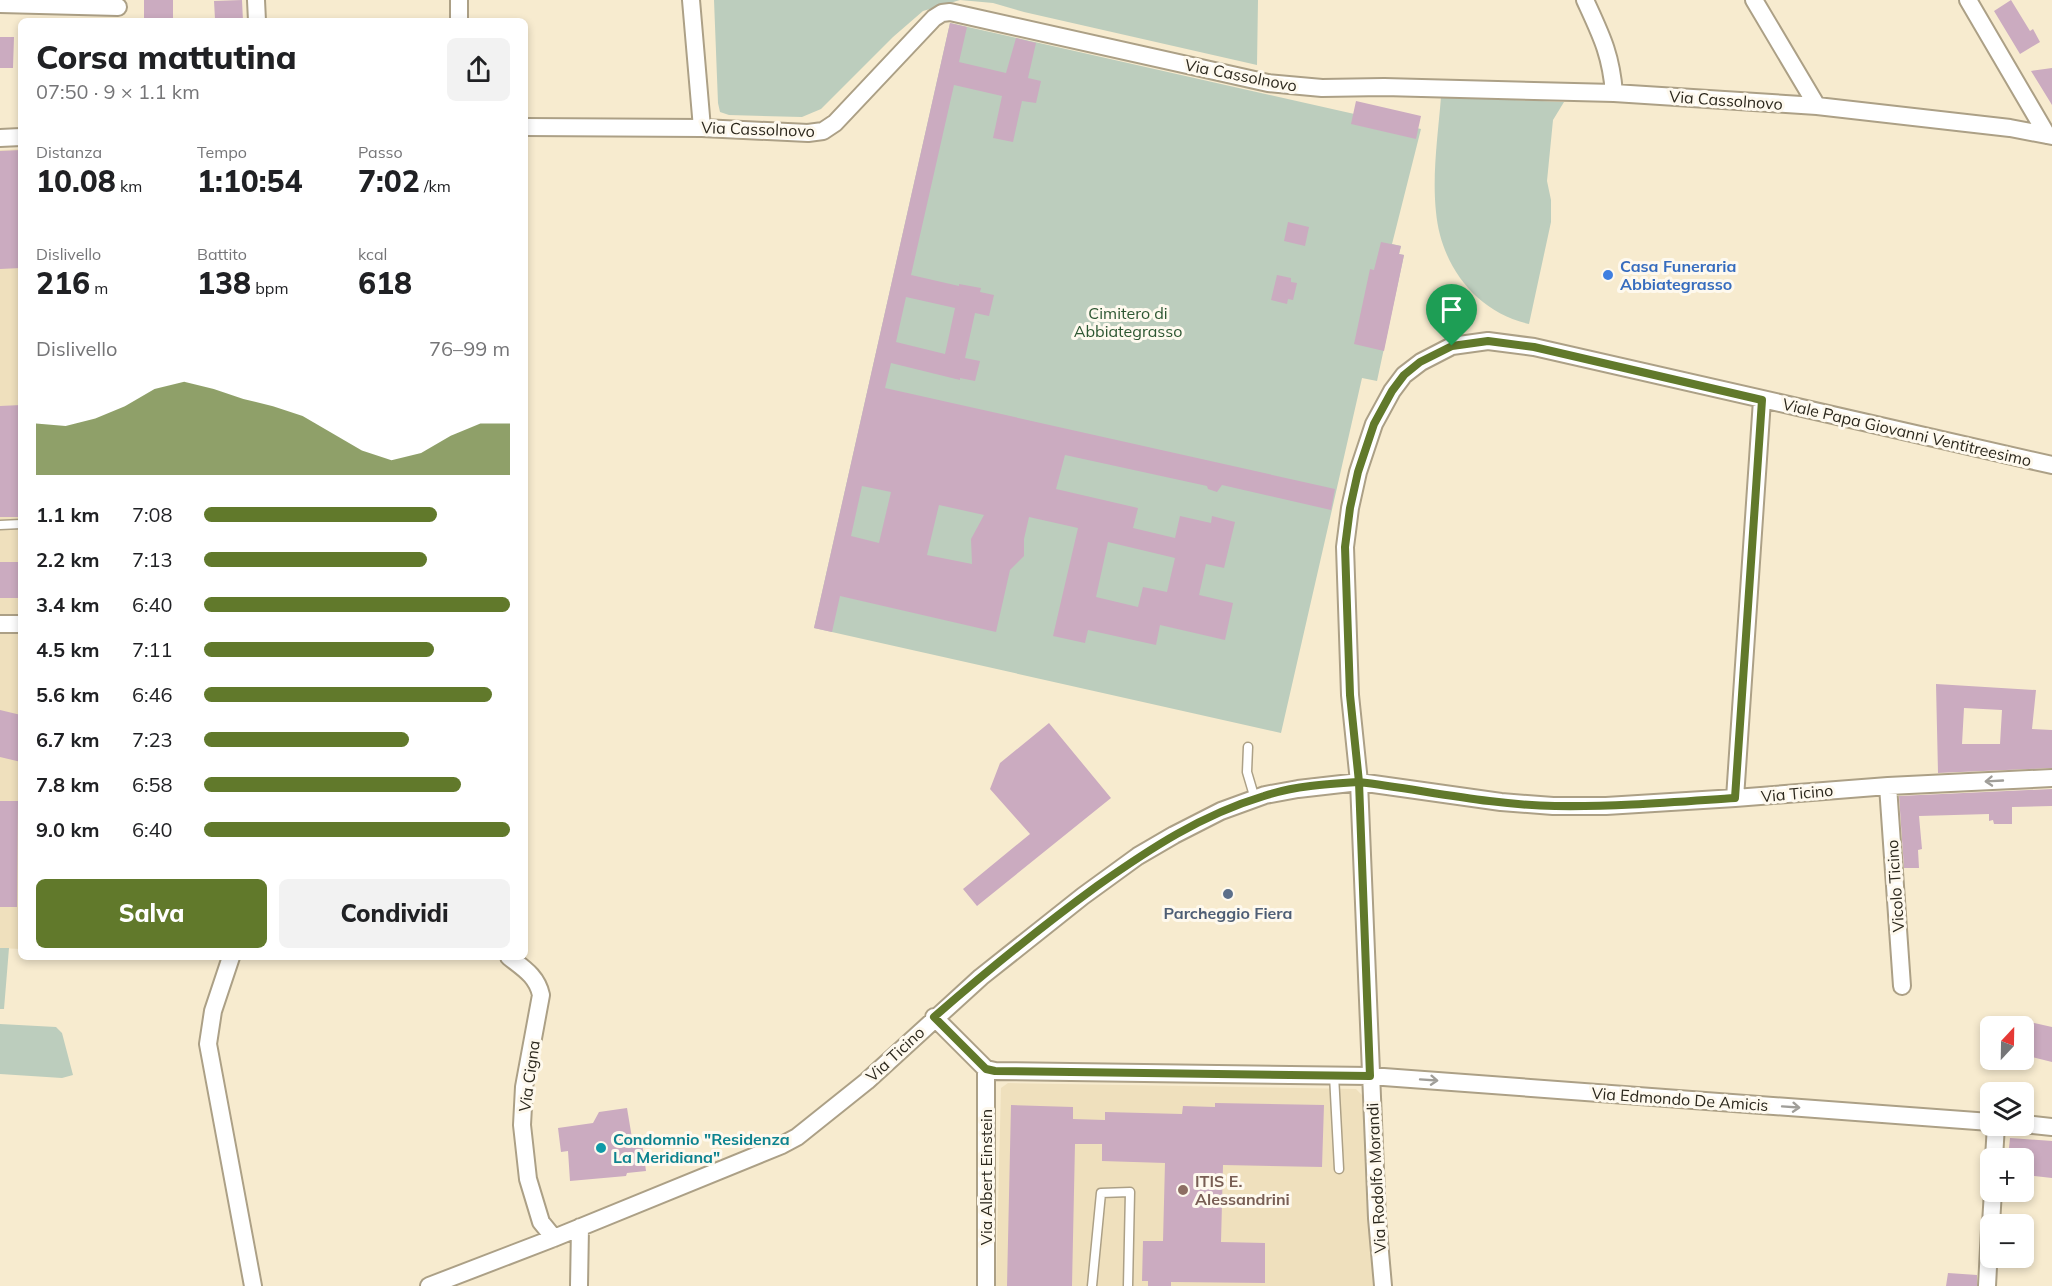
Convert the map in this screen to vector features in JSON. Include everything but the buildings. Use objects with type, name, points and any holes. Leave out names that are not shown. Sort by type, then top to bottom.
[{"type":"street","points":[[256,0],[257,18]]},
{"type":"street","points":[[459,0],[459,18]]},
{"type":"street","points":[[691,0],[702,128]]},
{"type":"street","points":[[1585,0],[1602,36],[1612,66],[1614,93]]},
{"type":"street","points":[[1754,0],[1817,106]]},
{"type":"street","points":[[1968,0],[2049,135]]},
{"type":"street","points":[[0,4],[118,9]]},
{"type":"street","name":"Via Cassolnovo","points":[[528,127],[702,128],[808,133],[823,131],[836,123],[934,18],[942,13],[957,12],[1290,87],[1336,89],[1472,83],[1817,106],[2010,128],[2049,135]]},
{"type":"street","points":[[0,138],[18,137]]},
{"type":"street","name":"Viale Papa Giovanni Ventitreesimo","points":[[1359,782],[1350,695],[1345,547],[1350,508],[1358,472],[1374,424],[1392,391],[1404,375],[1420,362],[1452,346],[1488,341],[1534,347],[2052,465]]},
{"type":"street","points":[[1735,798],[1762,400]]},
{"type":"street","points":[[0,624],[18,624]]},
{"type":"street","name":"Via Ticino","points":[[429,1286],[554,1238],[797,1137],[867,1081],[981,976],[1061,912],[1138,856],[1198,822],[1255,799],[1281,791],[1359,782],[1502,802],[1553,806],[1606,806],[1888,786],[2052,778]]},
{"type":"street","name":"Via Rodolfo Morandi","points":[[1359,782],[1370,1076],[1383,1286]]},
{"type":"street","name":"Vicolo Ticino","points":[[1888,786],[1902,986]]},
{"type":"street","points":[[230,960],[213,1011],[208,1044],[254,1286]]},
{"type":"street","name":"Via Cigna","points":[[513,960],[533,977],[539,985],[541,995],[524,1087],[522,1125],[532,1195],[541,1222],[554,1238]]},
{"type":"street","points":[[934,1017],[986,1069]]},
{"type":"street","name":"Via Edmondo De Amicis","points":[[986,1069],[995,1071],[1370,1076],[1980,1121]]},
{"type":"street","name":"Via Albert Einstein","points":[[986,1069],[986,1286]]},
{"type":"street","points":[[2034,1126],[2052,1127]]},
{"type":"street","points":[[579,1286],[580,1227]]},
{"type":"street","points":[[1987,1286],[1988,1268]]},
{"type":"lane","points":[[0,525],[18,524]]},
{"type":"lane","points":[[1248,747],[1247,772],[1255,799]]},
{"type":"lane","points":[[1334,1075],[1339,1169]]},
{"type":"lane","points":[[1092,1286],[1101,1194],[1130,1192],[1128,1286]]},
{"type":"shaded area","points":[[18,149],[18,949],[0,948],[0,150]]},
{"type":"shaded area","name":"ITIS E. Alessandrini","points":[[1008,1083],[1356,1089],[1362,1095],[1373,1286],[996,1286],[1001,1088]]},
{"type":"green space","points":[[714,0],[960,0],[923,11],[893,37],[821,109],[802,117],[729,115],[720,112]]},
{"type":"green space","points":[[960,0],[1258,0],[1257,65],[993,3]]},
{"type":"green space","name":"Cimitero di Abbiategrasso","points":[[950,23],[1421,129],[1392,244],[1401,246],[1399,254],[1404,255],[1377,381],[1362,378],[1281,733],[814,628]]},
{"type":"green space","points":[[1441,97],[1564,102],[1553,120],[1547,181],[1551,200],[1551,222],[1529,324],[1510,318],[1478,298],[1464,284],[1445,251],[1439,232],[1435,198]]},
{"type":"green space","points":[[0,948],[9,948],[4,1009],[0,1009]]},
{"type":"green space","points":[[0,1024],[56,1027],[62,1033],[73,1075],[62,1078],[0,1074]]},
{"type":"place","name":"Casa Funeraria Abbiategrasso","points":[[1608,275]]},
{"type":"place","name":"Parcheggio Fiera","points":[[1228,894]]},
{"type":"place","name":"Condomnio \"Residenza La Meridiana\"","points":[[601,1148]]},
{"type":"place","name":"ITIS E. Alessandrini","points":[[1183,1190]]},
{"type":"route","points":[[1452,346],[1420,362],[1404,375],[1392,391],[1374,424],[1358,472],[1350,508],[1345,547],[1350,695],[1359,782],[1281,791],[1221,811],[1155,845],[1061,912],[934,1017],[986,1069],[995,1071],[1370,1076],[1359,782],[1502,802],[1553,806],[1606,806],[1735,798],[1762,400],[1534,347],[1488,341],[1452,346]]}]
